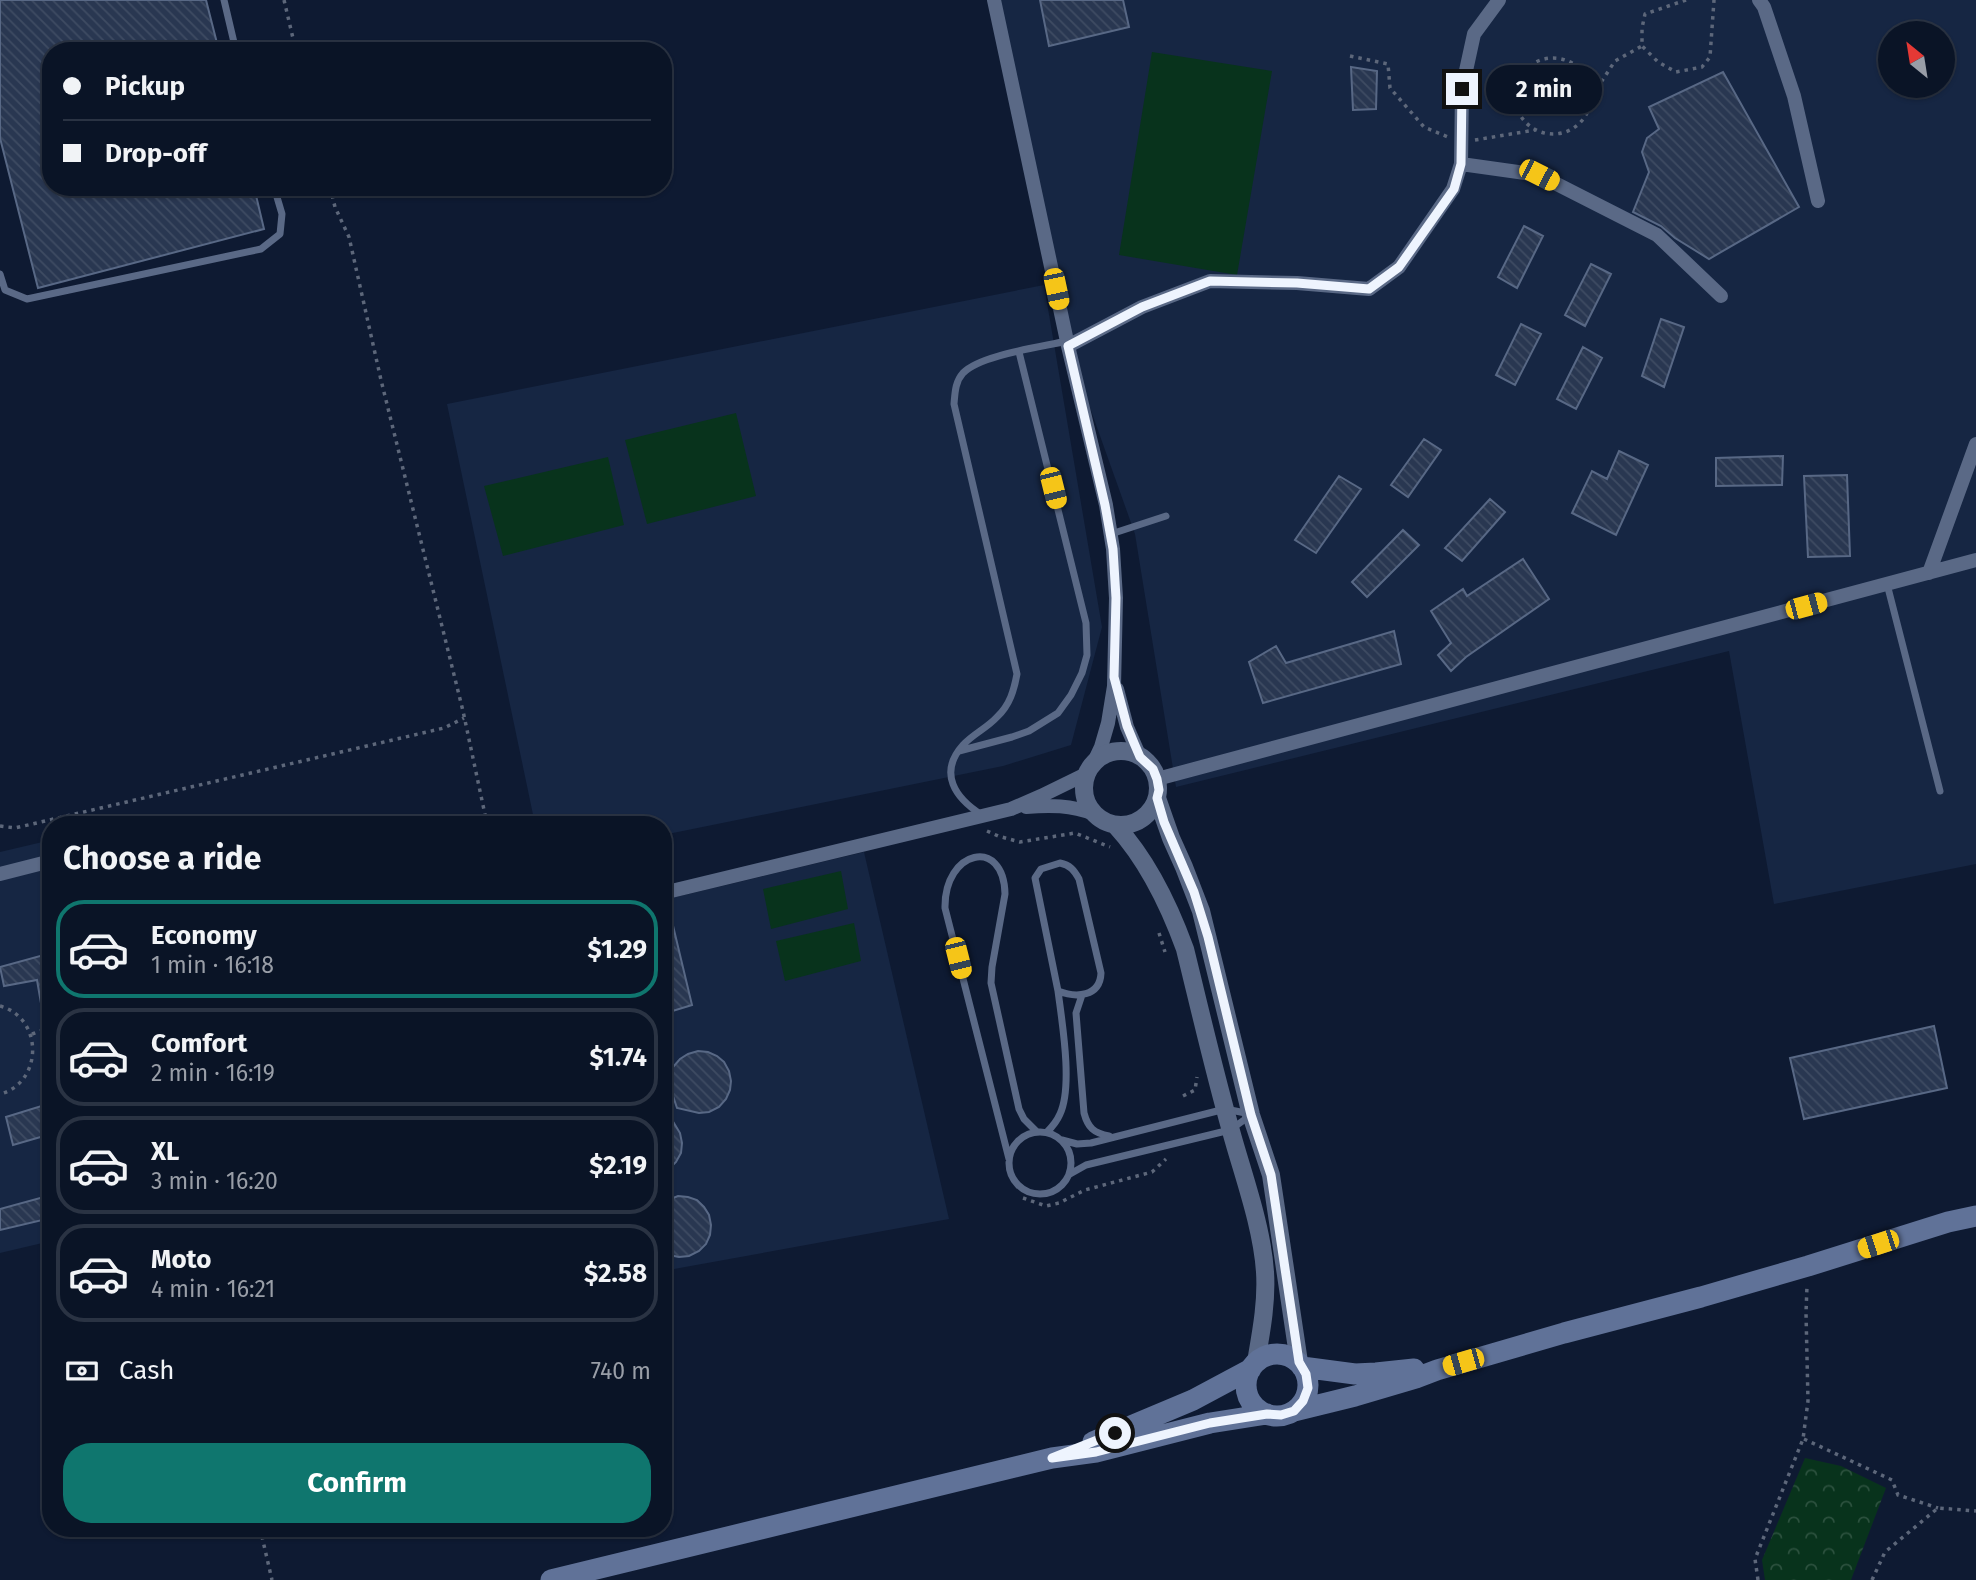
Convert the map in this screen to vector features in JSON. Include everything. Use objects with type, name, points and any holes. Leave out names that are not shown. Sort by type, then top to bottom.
[{"type":"main road","points":[[551,1580],[1052,1458],[1096,1452],[1210,1423],[1267,1414],[1281,1415],[1355,1396],[1564,1333],[1701,1297],[1976,1216]]},
{"type":"main road","points":[[1267,1414],[1255,1407],[1248,1395],[1246,1382],[1260,1359],[1273,1354],[1287,1355],[1300,1365],[1306,1374],[1308,1388],[1303,1401],[1294,1411]]},
{"type":"main road","points":[[1300,1365],[1355,1374],[1410,1368],[1437,1370]]},
{"type":"main road","points":[[1052,1458],[1152,1419],[1254,1366]]},
{"type":"street","points":[[994,0],[1111,534],[1116,598],[1114,677],[1108,723],[1084,786],[1084,797],[1094,814]]},
{"type":"street","points":[[1068,344],[1142,307],[1210,281],[1297,283],[1369,289],[1399,267],[1454,189],[1461,164],[1462,89],[1474,34],[1499,0]]},
{"type":"street","points":[[1759,0],[1764,7],[1794,96],[1818,201]]},
{"type":"street","points":[[1461,164],[1539,175],[1657,235],[1721,296]]},
{"type":"street","points":[[1929,573],[1976,444]]},
{"type":"street","points":[[1157,779],[1976,560]]},
{"type":"street","points":[[1114,677],[1127,726],[1140,757]]},
{"type":"street","points":[[672,891],[980,821],[1011,808],[1041,796],[1090,769],[1102,756],[1113,752],[1125,751],[1140,757],[1153,769],[1159,790],[1156,803],[1148,814],[1138,822],[1127,825],[1105,823],[1094,814],[1078,808],[1011,808]]},
{"type":"street","points":[[1157,798],[1201,911],[1251,1115],[1271,1175],[1300,1365]]},
{"type":"street","points":[[1116,826],[1143,860],[1176,925],[1185,949],[1230,1129],[1244,1171],[1265,1271],[1264,1309],[1254,1366]]},
{"type":"street","points":[[0,874],[42,863]]},
{"type":"lane","points":[[224,0],[234,42]]},
{"type":"lane","points":[[0,274],[5,290],[27,299],[261,249],[280,234],[282,214],[277,196]]},
{"type":"lane","points":[[980,821],[959,796],[950,770],[955,755],[965,743],[1003,710],[1015,690],[1017,674],[954,404],[956,386],[963,374],[976,364],[1019,352],[1068,344]]},
{"type":"lane","points":[[958,751],[1012,737],[1058,713],[1082,673],[1087,654],[1086,623],[1019,352]]},
{"type":"lane","points":[[1111,534],[1166,516]]},
{"type":"lane","points":[[1887,584],[1940,791]]},
{"type":"lane","points":[[1037,1132],[1024,1119],[1019,1108],[991,983],[1005,894],[1003,875],[997,865],[989,860],[971,858],[962,862],[949,880],[945,908],[1014,1181],[1030,1193],[1040,1195],[1058,1189],[1070,1174],[1071,1156],[1062,1140]]},
{"type":"lane","points":[[1047,1132],[1061,1114],[1065,1092],[1065,1052],[1058,991],[1035,878],[1041,869],[1060,863],[1074,870],[1079,879],[1101,981],[1082,995],[1075,996],[1058,991]]},
{"type":"lane","points":[[1082,995],[1076,1013],[1086,1121],[1094,1132],[1114,1137]]},
{"type":"lane","points":[[1009,1159],[1020,1139],[1037,1132],[1047,1132],[1077,1144],[1091,1143],[1225,1109],[1251,1115]]},
{"type":"lane","points":[[1070,1174],[1086,1166],[1230,1129],[1251,1115]]},
{"type":"path","points":[[284,0],[294,42]]},
{"type":"path","points":[[1686,0],[1646,13],[1642,28],[1642,46],[1658,62],[1676,72],[1702,67],[1710,57],[1714,0]]},
{"type":"path","points":[[1591,98],[1589,85],[1575,65],[1551,58],[1528,67],[1516,88],[1515,100],[1518,112],[1535,130],[1560,134],[1572,129],[1588,110],[1591,98],[1615,61],[1642,46]]},
{"type":"path","points":[[1350,56],[1388,64],[1390,88],[1424,127],[1460,143],[1535,130]]},
{"type":"path","points":[[332,196],[349,237],[485,816]]},
{"type":"path","points":[[66,816],[444,728],[464,718]]},
{"type":"path","points":[[980,821],[998,836],[1020,842],[1076,833],[1115,849]]},
{"type":"path","points":[[0,826],[15,828],[42,822]]},
{"type":"path","points":[[1159,928],[1158,935],[1166,953]]},
{"type":"path","points":[[0,1006],[18,1016],[32,1034],[33,1057],[28,1072],[18,1085],[0,1094]]},
{"type":"path","points":[[32,1034],[42,1030]]},
{"type":"path","points":[[1183,1096],[1195,1090],[1198,1072]]},
{"type":"path","points":[[1023,1199],[1046,1206],[1059,1203],[1085,1189],[1152,1172],[1166,1159],[1176,1156]]},
{"type":"path","points":[[1758,1580],[1755,1559],[1803,1439],[1808,1401],[1805,1314],[1808,1266]]},
{"type":"path","points":[[1803,1439],[1892,1480],[1898,1495],[1938,1508],[1976,1511]]},
{"type":"path","points":[[1872,1580],[1885,1552],[1938,1508]]},
{"type":"path","points":[[262,1537],[272,1580]]},
{"type":"shaded area","points":[[989,0],[1976,0],[1976,864],[1774,904],[1729,651],[1176,787],[1135,534],[1068,346]]},
{"type":"shaded area","points":[[1044,285],[1102,627],[1071,745],[1003,766],[672,833],[672,816],[533,816],[447,404]]},
{"type":"shaded area","points":[[42,842],[42,1243],[0,1253],[0,852]]},
{"type":"shaded area","points":[[864,852],[949,1219],[672,1269],[672,898]]},
{"type":"green space","points":[[1152,52],[1272,71],[1237,275],[1119,255]]},
{"type":"green space","points":[[736,413],[756,496],[647,524],[625,440]]},
{"type":"green space","points":[[608,457],[624,525],[503,556],[484,486]]},
{"type":"green space","points":[[841,871],[848,909],[771,929],[763,889]]},
{"type":"green space","points":[[854,923],[861,961],[785,981],[776,941]]},
{"type":"green space","points":[[1805,1458],[1841,1466],[1886,1488],[1851,1580],[1765,1580],[1762,1560]]},
{"type":"building","points":[[0,0],[206,0],[217,42],[42,42],[42,196],[256,196],[264,229],[38,288],[0,138]]},
{"type":"building","points":[[1040,0],[1123,0],[1129,27],[1049,46]]},
{"type":"building","points":[[1351,67],[1377,71],[1376,109],[1353,110]]},
{"type":"building","points":[[1723,72],[1799,207],[1709,259],[1661,226],[1633,212],[1649,172],[1642,152],[1647,138],[1659,129],[1649,107]]},
{"type":"building","points":[[1524,226],[1543,236],[1517,288],[1498,277]]},
{"type":"building","points":[[1591,264],[1611,274],[1585,326],[1565,315]]},
{"type":"building","points":[[1661,319],[1684,327],[1664,387],[1642,376]]},
{"type":"building","points":[[1521,324],[1541,334],[1515,385],[1496,375]]},
{"type":"building","points":[[1583,347],[1602,358],[1576,409],[1557,399]]},
{"type":"building","points":[[1424,439],[1441,450],[1408,497],[1391,485]]},
{"type":"building","points":[[1619,451],[1648,465],[1616,535],[1572,513],[1592,471],[1607,479]]},
{"type":"building","points":[[1783,456],[1782,485],[1716,486],[1716,458]]},
{"type":"building","points":[[1847,475],[1850,556],[1808,557],[1804,476]]},
{"type":"building","points":[[1339,476],[1361,489],[1316,553],[1295,540]]},
{"type":"building","points":[[1490,499],[1505,512],[1462,561],[1445,548]]},
{"type":"building","points":[[1403,530],[1419,545],[1367,597],[1352,582]]},
{"type":"building","points":[[1523,559],[1549,599],[1466,657],[1451,671],[1438,655],[1451,643],[1431,611],[1463,589],[1467,596]]},
{"type":"building","points":[[1394,631],[1401,664],[1263,703],[1249,662],[1276,646],[1286,663]]},
{"type":"building","points":[[672,922],[692,1005],[672,1011]]},
{"type":"building","points":[[42,955],[42,1009],[37,980],[4,986],[0,967]]},
{"type":"building","points":[[1934,1026],[1947,1088],[1804,1119],[1790,1058]]},
{"type":"building","points":[[708,1052],[724,1062],[729,1071],[731,1081],[726,1099],[719,1107],[709,1112],[699,1113],[677,1108],[672,1093],[672,1070],[680,1059],[688,1054]]},
{"type":"building","points":[[42,1106],[42,1137],[13,1145],[6,1117]]},
{"type":"building","points":[[672,1120],[680,1133],[682,1143],[672,1166]]},
{"type":"building","points":[[678,1196],[697,1200],[709,1215],[710,1235],[706,1244],[689,1256],[672,1256],[672,1198]]},
{"type":"building","points":[[42,1197],[42,1220],[0,1230],[0,1209]]},
{"type":"route","points":[[1115,1433],[1052,1458],[1096,1452],[1210,1423],[1267,1414],[1281,1415],[1294,1411],[1303,1401],[1308,1388],[1306,1374],[1299,1362],[1271,1175],[1251,1115],[1201,911],[1164,822],[1157,798],[1157,779],[1153,769],[1140,757],[1121,708],[1114,677],[1116,598],[1113,549],[1068,346],[1142,307],[1210,281],[1297,283],[1369,289],[1399,267],[1454,189],[1461,164],[1462,89]]}]
